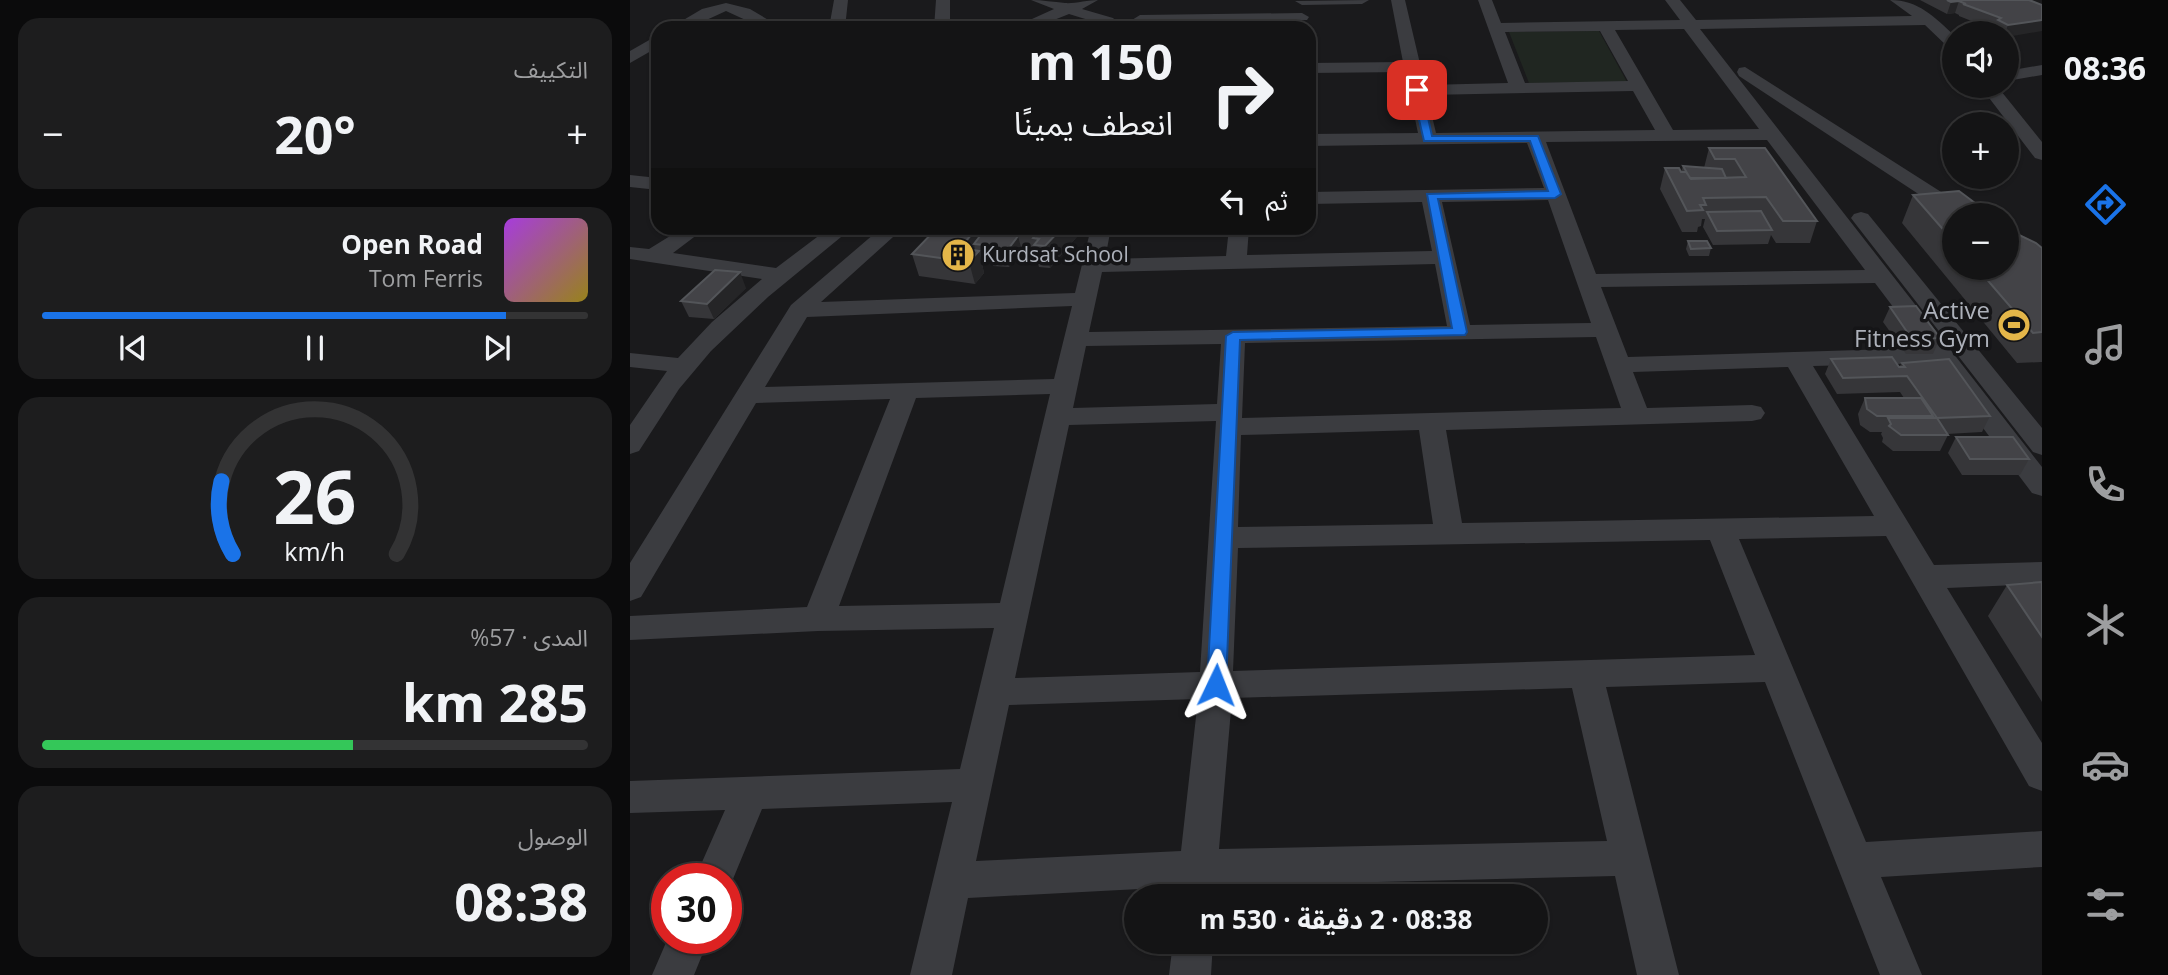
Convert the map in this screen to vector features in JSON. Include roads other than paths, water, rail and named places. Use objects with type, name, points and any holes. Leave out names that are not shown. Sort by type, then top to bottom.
[{"type":"street","points":[[838,21],[841,0]]},
{"type":"street","points":[[942,21],[943,0]]},
{"type":"street","points":[[1038,0],[1069,9],[1124,18],[1231,21]]},
{"type":"street","points":[[1038,21],[1091,0]]},
{"type":"street","points":[[1303,21],[1302,1],[1362,0]]},
{"type":"street","points":[[1398,0],[1428,139]]},
{"type":"street","points":[[1485,0],[1518,88]]},
{"type":"street","points":[[1672,0],[1745,72],[2042,446]]},
{"type":"street","points":[[1897,0],[1929,20],[1942,32]]},
{"type":"street","points":[[694,2],[734,4],[762,21]]},
{"type":"street","points":[[690,21],[716,5]]},
{"type":"street","points":[[1124,18],[1168,5]]},
{"type":"street","points":[[1495,28],[1929,20]]},
{"type":"street","points":[[1696,24],[1773,134],[2042,486]]},
{"type":"street","points":[[1605,26],[1667,136]]},
{"type":"street","points":[[630,36],[651,39]]},
{"type":"street","points":[[630,58],[651,44]]},
{"type":"street","points":[[1316,68],[1412,67]]},
{"type":"street","points":[[2019,74],[2042,70]]},
{"type":"street","points":[[1745,72],[1946,203]]},
{"type":"street","points":[[1417,90],[1639,86]]},
{"type":"street","points":[[1998,98],[2042,154]]},
{"type":"street","points":[[1316,141],[1773,134]]},
{"type":"street","points":[[1535,138],[1637,416]]},
{"type":"street","points":[[632,181],[651,171]]},
{"type":"street","points":[[632,181],[651,183]]},
{"type":"street","points":[[1316,198],[1555,194]]},
{"type":"street","points":[[1431,196],[1460,332]]},
{"type":"street","points":[[654,256],[686,235]]},
{"type":"street","points":[[630,445],[684,366],[732,317],[780,275],[833,235]]},
{"type":"street","points":[[630,589],[799,310],[885,235]]},
{"type":"street","points":[[931,975],[1099,235]]},
{"type":"street","points":[[1236,262],[1238,235]]},
{"type":"street","points":[[630,253],[780,275]]},
{"type":"street","points":[[1092,266],[1444,257]]},
{"type":"street","points":[[1587,281],[1881,276]]},
{"type":"street","points":[[799,310],[1085,299]]},
{"type":"street","points":[[1076,339],[1605,330]]},
{"type":"street","points":[[1197,882],[1216,685],[1233,336]]},
{"type":"street","points":[[1618,365],[1942,355]]},
{"type":"street","points":[[1796,359],[2042,775]]},
{"type":"street","points":[[630,360],[684,366]]},
{"type":"street","points":[[746,395],[1065,386]]},
{"type":"street","points":[[818,618],[907,389]]},
{"type":"street","points":[[2012,409],[2042,408]]},
{"type":"street","points":[[1058,417],[1431,421],[1752,412]]},
{"type":"street","points":[[1431,421],[1448,534]]},
{"type":"street","points":[[1222,538],[1894,526]]},
{"type":"street","points":[[1720,529],[1774,668],[1901,975]]},
{"type":"street","points":[[1925,577],[2042,573]]},
{"type":"street","points":[[630,628],[818,618],[1013,615]]},
{"type":"street","points":[[995,692],[1774,668]]},
{"type":"street","points":[[1586,674],[1658,975]]},
{"type":"street","points":[[630,797],[974,785]]},
{"type":"street","points":[[720,863],[751,792]]},
{"type":"street","points":[[1854,861],[2042,849]]},
{"type":"street","points":[[953,880],[1197,882],[1629,858]]},
{"type":"street","points":[[673,975],[682,954]]},
{"type":"street","points":[[1190,975],[1192,954]]},
{"type":"place","name":"Kurdsat School","points":[[958,255]]},
{"type":"place","name":"Active Fitness Gym","points":[[2014,325]]}]
